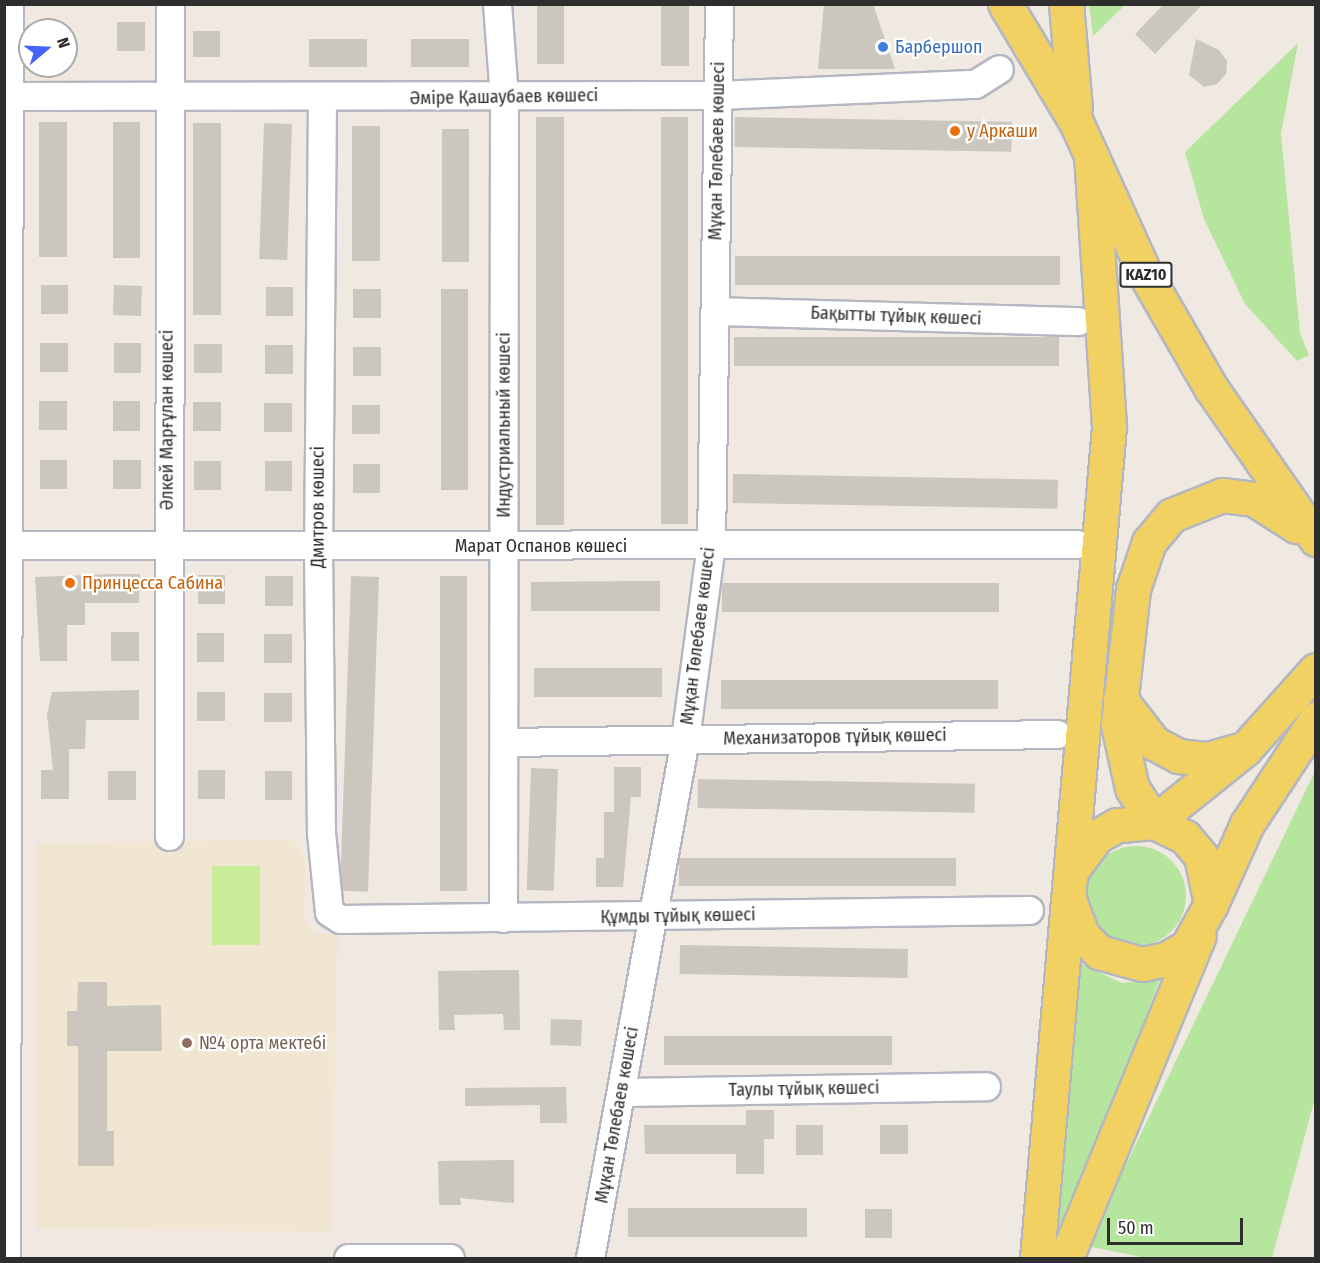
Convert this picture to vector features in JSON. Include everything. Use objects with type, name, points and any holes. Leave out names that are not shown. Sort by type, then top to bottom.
[{"type":"main road","name":"KAZ10","points":[[1005,4],[1076,122],[1144,272],[1211,388],[1314,538]]},
{"type":"main road","points":[[1066,4],[1076,122]]},
{"type":"main road","points":[[1037,1258],[1109,426],[1091,157]]},
{"type":"main road","name":"KAZ10","points":[[1211,388],[1316,501]]},
{"type":"main road","points":[[1154,822],[1132,788],[1121,754],[1120,699],[1133,589],[1149,542],[1172,515],[1206,499],[1241,495],[1314,538]]},
{"type":"main road","points":[[1154,822],[1245,749],[1316,670]]},
{"type":"main road","points":[[1120,699],[1154,743],[1178,756],[1208,759],[1245,749]]},
{"type":"main road","points":[[1066,1258],[1247,824],[1316,719]]},
{"type":"main road","points":[[1154,822],[1185,837],[1201,856],[1207,916],[1187,947],[1166,959],[1120,962],[1083,936],[1069,883],[1097,836],[1117,825],[1154,822]]},
{"type":"street","points":[[6,1258],[5,921],[9,4]]},
{"type":"street","name":"Әлкей Марғұлан көшесі","points":[[169,836],[166,546],[170,4]]},
{"type":"street","name":"Индустриальный көшесі","points":[[497,4],[504,98],[505,742],[502,918]]},
{"type":"street","name":"Мұқан Төлебаев көшесі","points":[[590,1258],[685,739],[711,545],[719,4]]},
{"type":"street","name":"Әміре Қашаубаев көшесі","points":[[7,96],[322,99],[718,95],[975,84],[999,69]]},
{"type":"street","name":"Дмитров көшесі","points":[[322,99],[318,547],[321,832],[329,912]]},
{"type":"street","name":"Бақытты тұйық көшесі","points":[[715,311],[1078,321]]},
{"type":"street","name":"Марат Оспанов көшесі","points":[[7,545],[504,547],[1077,544]]},
{"type":"street","name":"Механизаторов тұйық көшесі","points":[[505,742],[1057,734]]},
{"type":"street","name":"Құмды тұйық көшесі","points":[[329,912],[340,919],[652,917],[1029,910]]},
{"type":"street","name":"Таулы тұйық көшесі","points":[[622,1092],[986,1086]]},
{"type":"street","points":[[348,1258],[450,1258]]},
{"type":"shaded area","name":"№4 орта мектебі","points":[[293,839],[305,857],[304,919],[315,934],[338,934],[331,1232],[35,1229],[36,843]]},
{"type":"green space","points":[[1089,4],[1125,4],[1125,5],[1093,36]]},
{"type":"green space","points":[[1298,43],[1281,134],[1300,333],[1309,355],[1297,361],[1245,304],[1204,219],[1185,152]]},
{"type":"green space","points":[[1315,771],[1315,1098],[1272,1258],[1146,1258],[1087,1246]]},
{"type":"green space","points":[[1136,846],[1164,854],[1178,868],[1186,896],[1178,924],[1164,938],[1136,946],[1108,938],[1094,924],[1086,896],[1094,868],[1108,854]]},
{"type":"green space","points":[[212,866],[260,866],[260,945],[212,945]]},
{"type":"green space","points":[[1077,962],[1122,983],[1160,979],[1052,1258]]},
{"type":"building","points":[[537,4],[564,4],[564,64],[537,64]]},
{"type":"building","points":[[661,4],[689,4],[689,66],[661,66]]},
{"type":"building","points":[[824,4],[873,4],[895,69],[818,69]]},
{"type":"building","points":[[1164,4],[1203,4],[1155,54],[1135,34]]},
{"type":"building","points":[[117,22],[145,22],[145,51],[117,51]]},
{"type":"building","points":[[193,31],[220,31],[220,57],[193,57]]},
{"type":"building","points":[[309,39],[367,39],[367,67],[309,67]]},
{"type":"building","points":[[411,39],[469,39],[469,67],[411,67]]},
{"type":"building","points":[[1196,39],[1219,50],[1227,61],[1226,74],[1217,84],[1204,87],[1189,75]]},
{"type":"building","points":[[536,117],[564,117],[564,525],[536,525]]},
{"type":"building","points":[[661,117],[688,117],[688,524],[661,524]]},
{"type":"building","points":[[735,117],[1012,122],[1011,152],[734,147]]},
{"type":"building","points":[[39,122],[67,122],[67,257],[39,257]]},
{"type":"building","points":[[113,122],[140,122],[140,258],[113,258]]},
{"type":"building","points":[[193,123],[221,123],[221,315],[193,315]]},
{"type":"building","points":[[264,123],[292,124],[287,260],[259,259]]},
{"type":"building","points":[[352,126],[380,126],[380,261],[352,261]]},
{"type":"building","points":[[442,129],[469,129],[469,262],[442,262]]},
{"type":"building","points":[[735,256],[1060,256],[1060,285],[735,285]]},
{"type":"building","points":[[41,285],[68,285],[68,314],[41,314]]},
{"type":"building","points":[[114,285],[142,286],[141,316],[113,315]]},
{"type":"building","points":[[266,287],[293,287],[293,316],[266,316]]},
{"type":"building","points":[[353,289],[381,289],[381,318],[353,318]]},
{"type":"building","points":[[441,289],[468,289],[468,490],[441,490]]},
{"type":"building","points":[[734,337],[1059,337],[1059,366],[734,366]]},
{"type":"building","points":[[40,343],[68,343],[68,372],[40,372]]},
{"type":"building","points":[[114,343],[141,343],[141,373],[114,373]]},
{"type":"building","points":[[194,344],[222,344],[222,373],[194,373]]},
{"type":"building","points":[[265,345],[293,345],[293,374],[265,374]]},
{"type":"building","points":[[353,347],[381,347],[381,376],[353,376]]},
{"type":"building","points":[[39,401],[67,401],[67,430],[39,430]]},
{"type":"building","points":[[113,401],[140,401],[140,431],[113,431]]},
{"type":"building","points":[[193,402],[221,402],[221,431],[193,431]]},
{"type":"building","points":[[264,403],[292,403],[292,432],[264,432]]},
{"type":"building","points":[[352,405],[380,405],[380,434],[352,434]]},
{"type":"building","points":[[40,460],[67,460],[67,489],[40,489]]},
{"type":"building","points":[[113,460],[141,460],[141,489],[113,489]]},
{"type":"building","points":[[194,461],[221,461],[221,490],[194,490]]},
{"type":"building","points":[[265,461],[292,461],[292,491],[265,491]]},
{"type":"building","points":[[353,464],[380,464],[380,493],[353,493]]},
{"type":"building","points":[[733,474],[1058,480],[1057,509],[732,503]]},
{"type":"building","points":[[140,574],[139,603],[85,603],[85,625],[67,625],[67,661],[40,661],[35,577]]},
{"type":"building","points":[[198,575],[225,575],[225,604],[198,604]]},
{"type":"building","points":[[265,576],[293,576],[293,606],[265,606]]},
{"type":"building","points":[[351,576],[379,577],[368,892],[340,891]]},
{"type":"building","points":[[440,576],[467,576],[467,891],[440,891]]},
{"type":"building","points":[[660,581],[660,611],[531,611],[531,582]]},
{"type":"building","points":[[722,583],[999,583],[999,612],[722,612]]},
{"type":"building","points":[[111,632],[139,632],[139,661],[111,661]]},
{"type":"building","points":[[197,633],[224,633],[224,662],[197,662]]},
{"type":"building","points":[[264,634],[292,634],[292,663],[264,663]]},
{"type":"building","points":[[534,668],[662,668],[662,697],[534,697]]},
{"type":"building","points":[[721,680],[998,680],[998,709],[721,709]]},
{"type":"building","points":[[139,690],[139,720],[86,720],[85,749],[69,749],[69,799],[41,799],[41,770],[53,770],[47,714],[52,692]]},
{"type":"building","points":[[197,692],[225,692],[225,721],[197,721]]},
{"type":"building","points":[[264,693],[292,693],[292,722],[264,722]]},
{"type":"building","points":[[614,767],[641,767],[641,797],[631,797],[623,887],[596,887],[596,858],[604,858],[604,812],[614,812]]},
{"type":"building","points":[[531,768],[558,769],[554,891],[527,890]]},
{"type":"building","points":[[198,770],[225,770],[225,799],[198,799]]},
{"type":"building","points":[[108,771],[136,771],[136,800],[108,800]]},
{"type":"building","points":[[265,771],[292,771],[292,800],[265,800]]},
{"type":"building","points":[[698,779],[975,784],[974,813],[697,808]]},
{"type":"building","points":[[679,858],[956,858],[956,886],[679,886]]},
{"type":"building","points":[[680,945],[908,949],[907,978],[679,974]]},
{"type":"building","points":[[519,970],[520,1030],[504,1030],[503,1014],[454,1015],[455,1030],[439,1030],[438,971]]},
{"type":"building","points":[[78,982],[107,982],[107,1006],[161,1005],[162,1051],[107,1051],[107,1131],[114,1131],[114,1166],[78,1166],[78,1046],[67,1046],[67,1011],[77,1011]]},
{"type":"building","points":[[551,1019],[582,1020],[581,1046],[550,1045]]},
{"type":"building","points":[[664,1036],[892,1036],[892,1065],[664,1065]]},
{"type":"building","points":[[566,1087],[567,1123],[540,1123],[540,1105],[465,1106],[465,1088]]},
{"type":"building","points":[[746,1110],[774,1110],[774,1139],[764,1139],[764,1174],[736,1174],[736,1154],[645,1154],[644,1125],[746,1125]]},
{"type":"building","points":[[796,1125],[823,1125],[823,1155],[796,1155]]},
{"type":"building","points":[[880,1125],[908,1125],[908,1154],[880,1154]]},
{"type":"building","points":[[514,1160],[514,1203],[460,1198],[461,1205],[439,1205],[438,1161]]},
{"type":"building","points":[[628,1208],[807,1208],[807,1237],[628,1237]]},
{"type":"building","points":[[865,1209],[892,1209],[892,1238],[865,1238]]},
{"type":"place","name":"Барбершоп","points":[[883,47]]},
{"type":"place","name":"у Аркаши","points":[[955,131]]},
{"type":"place","name":"Принцесса Сабина","points":[[70,583]]},
{"type":"place","name":"№4 орта мектебі","points":[[187,1043]]}]
